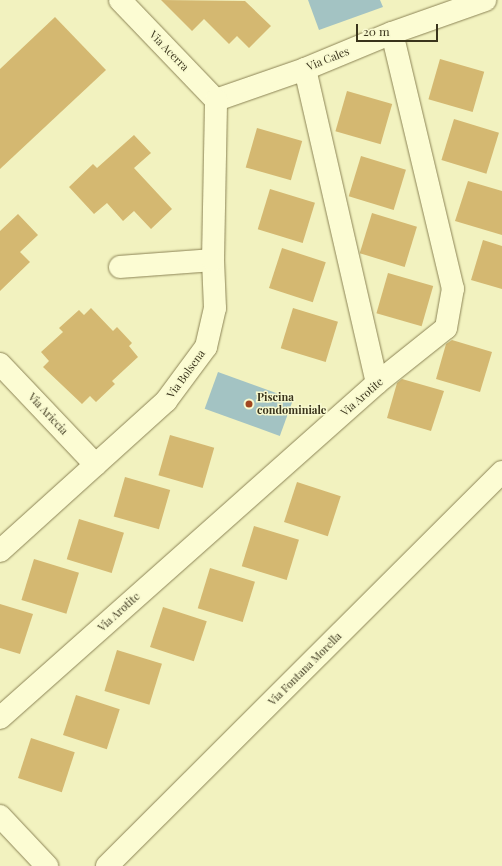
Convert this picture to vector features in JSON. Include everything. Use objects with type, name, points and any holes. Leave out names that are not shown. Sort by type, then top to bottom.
[{"type":"street","name":"Via Cales","points":[[216,100],[305,69],[392,33],[486,0]]},
{"type":"street","name":"Via Acerra","points":[[123,1],[216,100]]},
{"type":"street","name":"Via Arotite","points":[[0,718],[377,383],[446,328],[453,289],[392,33]]},
{"type":"street","points":[[305,69],[377,383]]},
{"type":"street","name":"Via Bolsena","points":[[0,551],[166,401],[206,347],[215,308],[213,260],[216,100]]},
{"type":"street","points":[[120,267],[213,260]]},
{"type":"street","name":"Via Ariccia","points":[[0,364],[96,465]]},
{"type":"street","name":"Via Fontana Morella","points":[[107,866],[502,472]]},
{"type":"street","points":[[0,816],[47,866]]},
{"type":"water","points":[[308,0],[380,0],[383,7],[319,30]]},
{"type":"water","name":"Piscina condominiale","points":[[218,372],[293,399],[280,436],[205,409]]},
{"type":"building","points":[[161,0],[245,1],[271,26],[249,48],[237,36],[229,44],[204,19],[192,31]]},
{"type":"building","points":[[55,17],[106,70],[0,169],[0,69]]},
{"type":"building","points":[[440,59],[484,72],[473,112],[428,99]]},
{"type":"building","points":[[347,91],[392,104],[381,144],[335,131]]},
{"type":"building","points":[[454,119],[499,133],[486,174],[441,160]]},
{"type":"building","points":[[257,128],[302,141],[291,180],[246,167]]},
{"type":"building","points":[[134,135],[151,153],[134,168],[172,209],[151,229],[134,211],[123,221],[107,203],[94,214],[69,187],[93,164],[97,168]]},
{"type":"building","points":[[361,156],[406,170],[394,210],[349,196]]},
{"type":"building","points":[[468,181],[502,191],[502,235],[455,221]]},
{"type":"building","points":[[270,189],[315,203],[303,243],[258,229]]},
{"type":"building","points":[[372,213],[417,227],[405,267],[360,253]]},
{"type":"building","points":[[18,214],[38,235],[20,252],[30,262],[0,291],[0,231]]},
{"type":"building","points":[[483,240],[502,246],[502,289],[471,280]]},
{"type":"building","points":[[282,248],[326,262],[313,302],[269,288]]},
{"type":"building","points":[[388,273],[433,286],[422,326],[376,313]]},
{"type":"building","points":[[91,308],[113,331],[117,327],[132,343],[129,346],[138,357],[112,381],[115,384],[96,402],[90,396],[82,404],[43,367],[49,361],[41,352],[63,332],[59,328],[79,310],[84,315]]},
{"type":"building","points":[[293,308],[338,322],[326,362],[281,348]]},
{"type":"building","points":[[452,340],[492,352],[480,392],[436,379],[446,344]]},
{"type":"building","points":[[402,379],[444,391],[431,431],[387,418],[397,383]]},
{"type":"building","points":[[170,435],[214,448],[203,488],[158,475]]},
{"type":"building","points":[[125,477],[170,490],[159,529],[114,516]]},
{"type":"building","points":[[297,482],[341,496],[328,536],[284,522]]},
{"type":"building","points":[[79,519],[124,533],[112,573],[67,559]]},
{"type":"building","points":[[254,526],[299,540],[287,580],[242,566]]},
{"type":"building","points":[[34,559],[79,573],[66,614],[21,600]]},
{"type":"building","points":[[210,568],[255,582],[243,622],[198,608]]},
{"type":"building","points":[[0,604],[33,614],[20,654],[0,648]]},
{"type":"building","points":[[163,607],[207,621],[194,661],[150,647]]},
{"type":"building","points":[[117,650],[162,664],[149,705],[104,691]]},
{"type":"building","points":[[76,695],[120,709],[107,749],[63,735]]},
{"type":"building","points":[[31,738],[75,752],[62,792],[18,778]]},
{"type":"place","name":"Piscina condominiale","points":[[249,404]]}]
